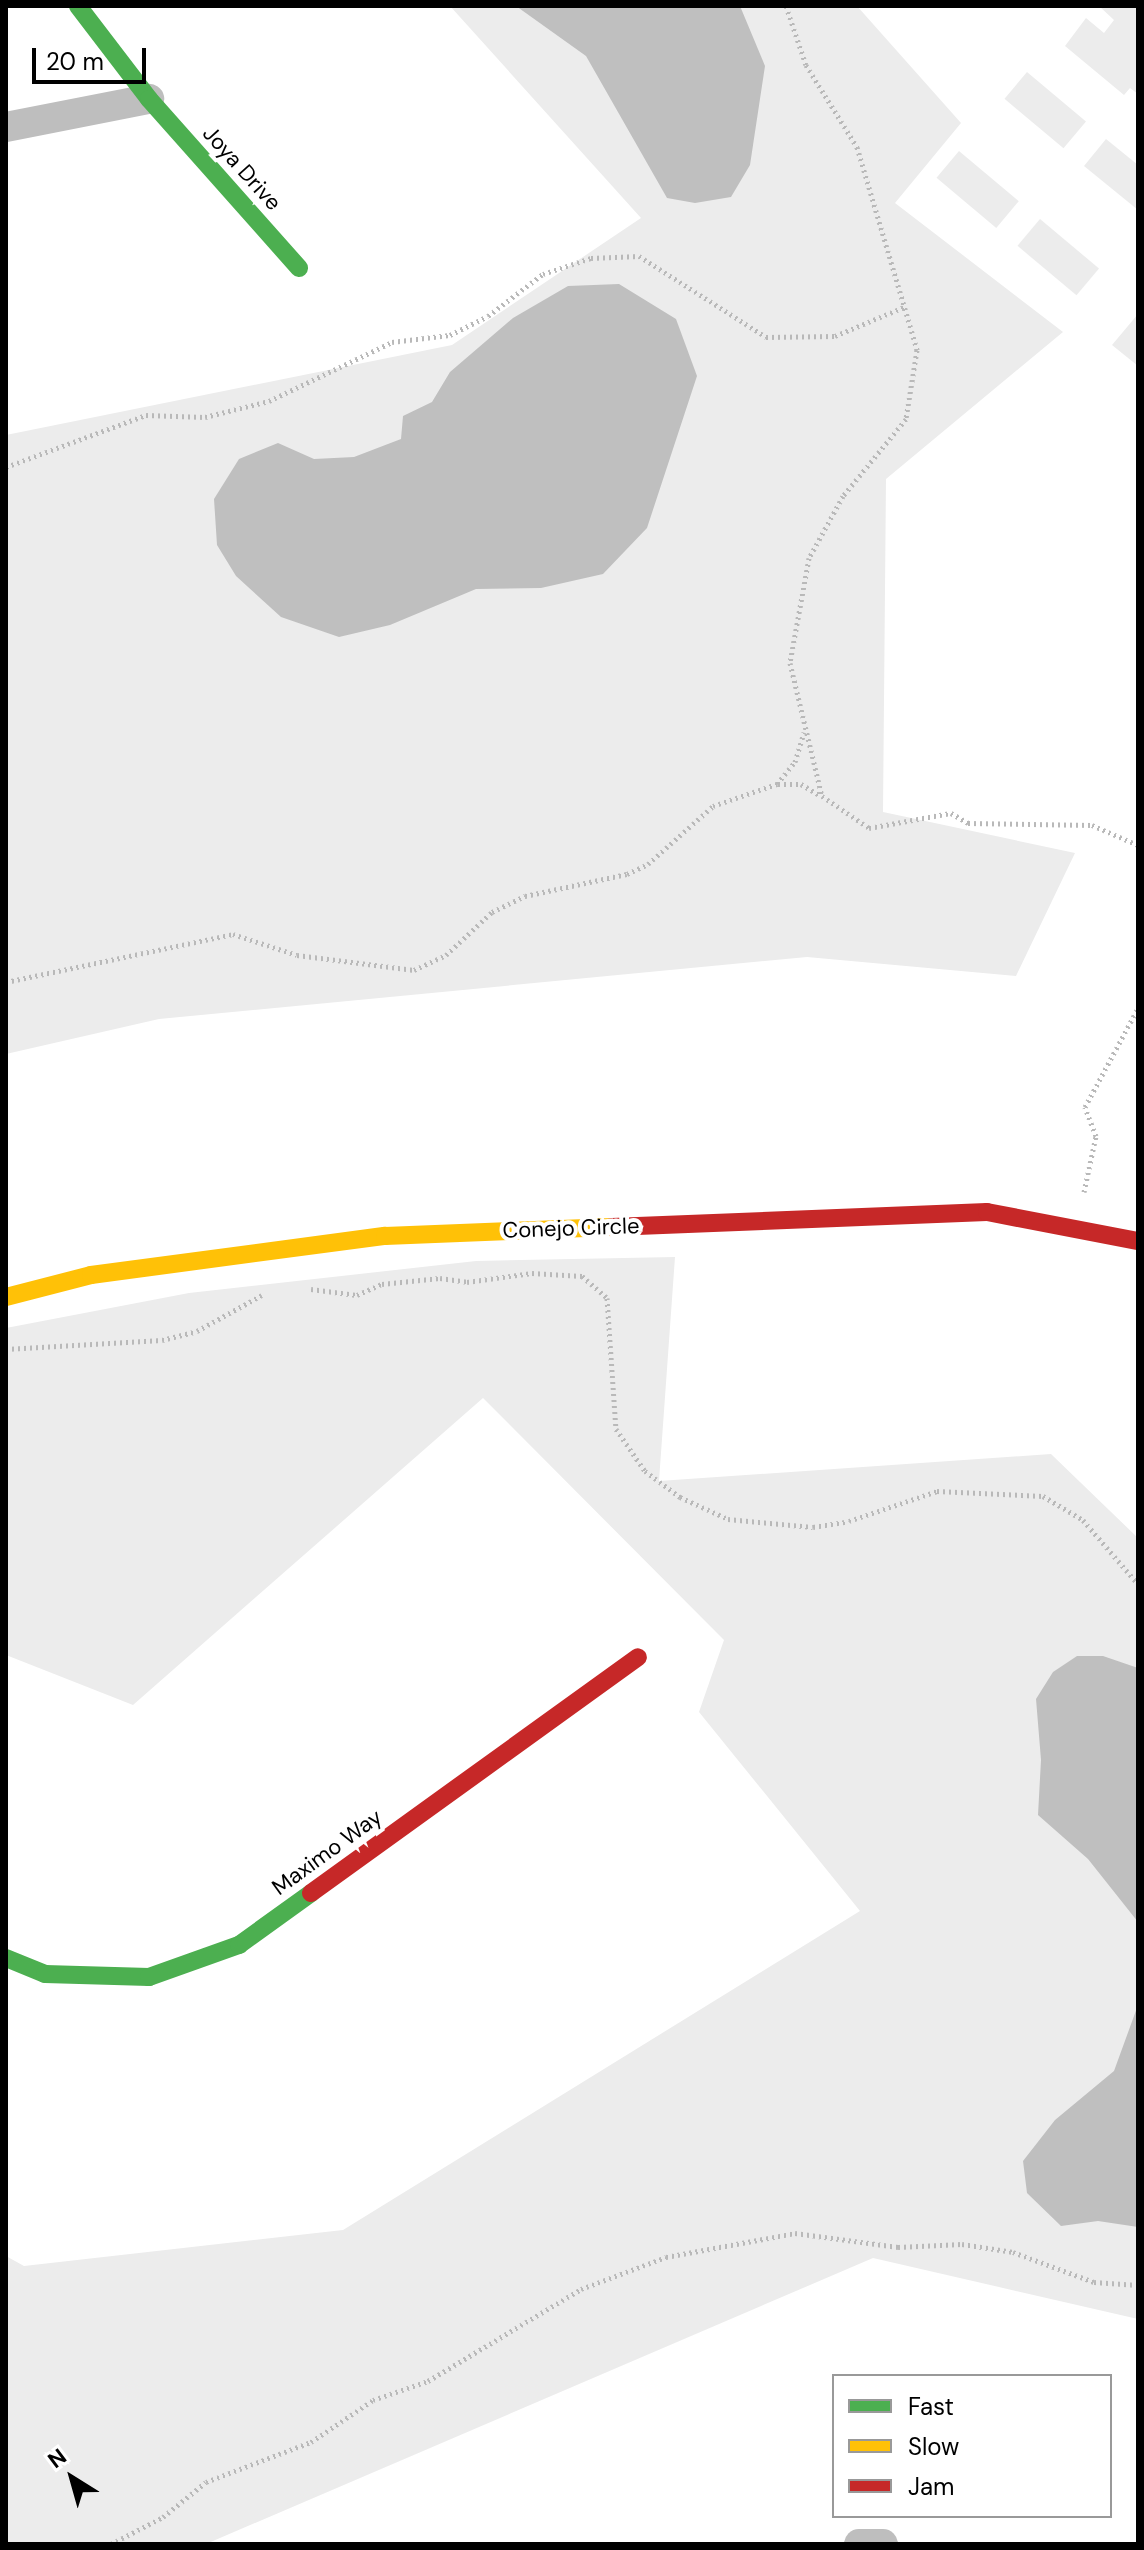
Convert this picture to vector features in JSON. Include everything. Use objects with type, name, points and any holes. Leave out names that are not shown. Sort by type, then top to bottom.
[{"type":"street","name":"Joya Drive","points":[[78,6],[149,99],[299,268]]},
{"type":"street","points":[[6,127],[149,99]]},
{"type":"street","name":"Conejo Circle","points":[[6,1297],[91,1275],[385,1236],[987,1212],[1138,1241]]},
{"type":"street","name":"Maximo Way","points":[[6,1958],[45,1974],[149,1977],[239,1945],[638,1657]]},
{"type":"street","points":[[859,2544],[883,2544]]},
{"type":"path","points":[[786,6],[806,65],[857,147],[917,350],[906,419],[843,496],[809,558],[790,663],[822,796]]},
{"type":"path","points":[[6,467],[146,415],[205,417],[269,401],[392,342],[450,335],[488,316],[543,274],[591,258],[639,256],[766,337],[835,336],[904,307]]},
{"type":"path","points":[[777,784],[795,762],[805,728]]},
{"type":"path","points":[[6,982],[233,934],[297,955],[414,970],[446,955],[492,912],[525,896],[627,874],[648,864],[713,806],[777,784],[801,784],[869,828],[951,813],[968,823],[1092,825],[1138,845]]},
{"type":"path","points":[[1077,1229],[1096,1136],[1085,1107],[1138,1008]]},
{"type":"path","points":[[302,1288],[357,1295],[382,1284],[440,1278],[467,1282],[532,1273],[582,1276],[607,1298],[616,1429],[645,1471],[680,1497],[728,1519],[813,1527],[849,1521],[937,1491],[1043,1496],[1083,1520],[1138,1584]]},
{"type":"path","points":[[6,1349],[162,1340],[197,1331],[269,1291]]},
{"type":"path","points":[[111,2544],[163,2517],[206,2482],[311,2442],[373,2400],[428,2381],[581,2289],[666,2257],[795,2233],[898,2247],[962,2244],[1013,2252],[1094,2282],[1138,2285]]},
{"type":"shaded area","points":[[450,6],[857,6],[961,123],[895,203],[1063,332],[886,479],[883,812],[1075,853],[1016,976],[807,957],[159,1019],[6,1054],[6,435],[452,345],[641,218]]},
{"type":"shaded area","points":[[516,6],[740,6],[765,66],[750,165],[731,197],[695,203],[667,198],[586,56]]},
{"type":"shaded area","points":[[1099,6],[1138,6],[1138,94],[1130,88],[1124,95],[1065,46],[1086,18],[1104,33],[1114,20]]},
{"type":"shaded area","points":[[1027,72],[1086,121],[1063,148],[1005,99]]},
{"type":"shaded area","points":[[1106,139],[1138,165],[1138,210],[1084,166]]},
{"type":"shaded area","points":[[959,151],[1019,201],[996,228],[937,178]]},
{"type":"shaded area","points":[[1040,219],[1099,268],[1076,295],[1018,246]]},
{"type":"shaded area","points":[[619,284],[676,319],[697,376],[647,528],[603,574],[541,588],[476,589],[390,625],[339,637],[281,617],[236,576],[217,545],[214,499],[239,459],[278,443],[314,459],[354,457],[401,439],[403,416],[432,402],[450,372],[513,318],[568,286]]},
{"type":"shaded area","points":[[1138,314],[1138,366],[1112,345]]},
{"type":"shaded area","points":[[675,1257],[659,1481],[1051,1454],[1138,1538],[1138,2319],[873,2258],[206,2544],[6,2544],[6,2256],[24,2266],[343,2230],[860,1911],[699,1712],[724,1640],[483,1398],[133,1705],[6,1655],[6,1328],[189,1293],[476,1261]]},
{"type":"shaded area","points":[[1077,1656],[1103,1656],[1138,1668],[1138,1922],[1088,1859],[1038,1815],[1041,1760],[1036,1699],[1053,1672]]},
{"type":"shaded area","points":[[1138,2005],[1138,2227],[1098,2221],[1061,2226],[1027,2193],[1023,2161],[1055,2120],[1114,2071]]},
{"type":"traffic: fast","points":[[78,6],[149,99],[299,268]]},
{"type":"traffic: fast","points":[[6,1958],[45,1974],[149,1977],[239,1945],[311,1893]]},
{"type":"traffic: slow","points":[[6,1297],[91,1275],[385,1236],[612,1227]]},
{"type":"traffic: jam","points":[[612,1227],[987,1212],[1138,1241]]},
{"type":"traffic: jam","points":[[311,1893],[638,1657]]}]
